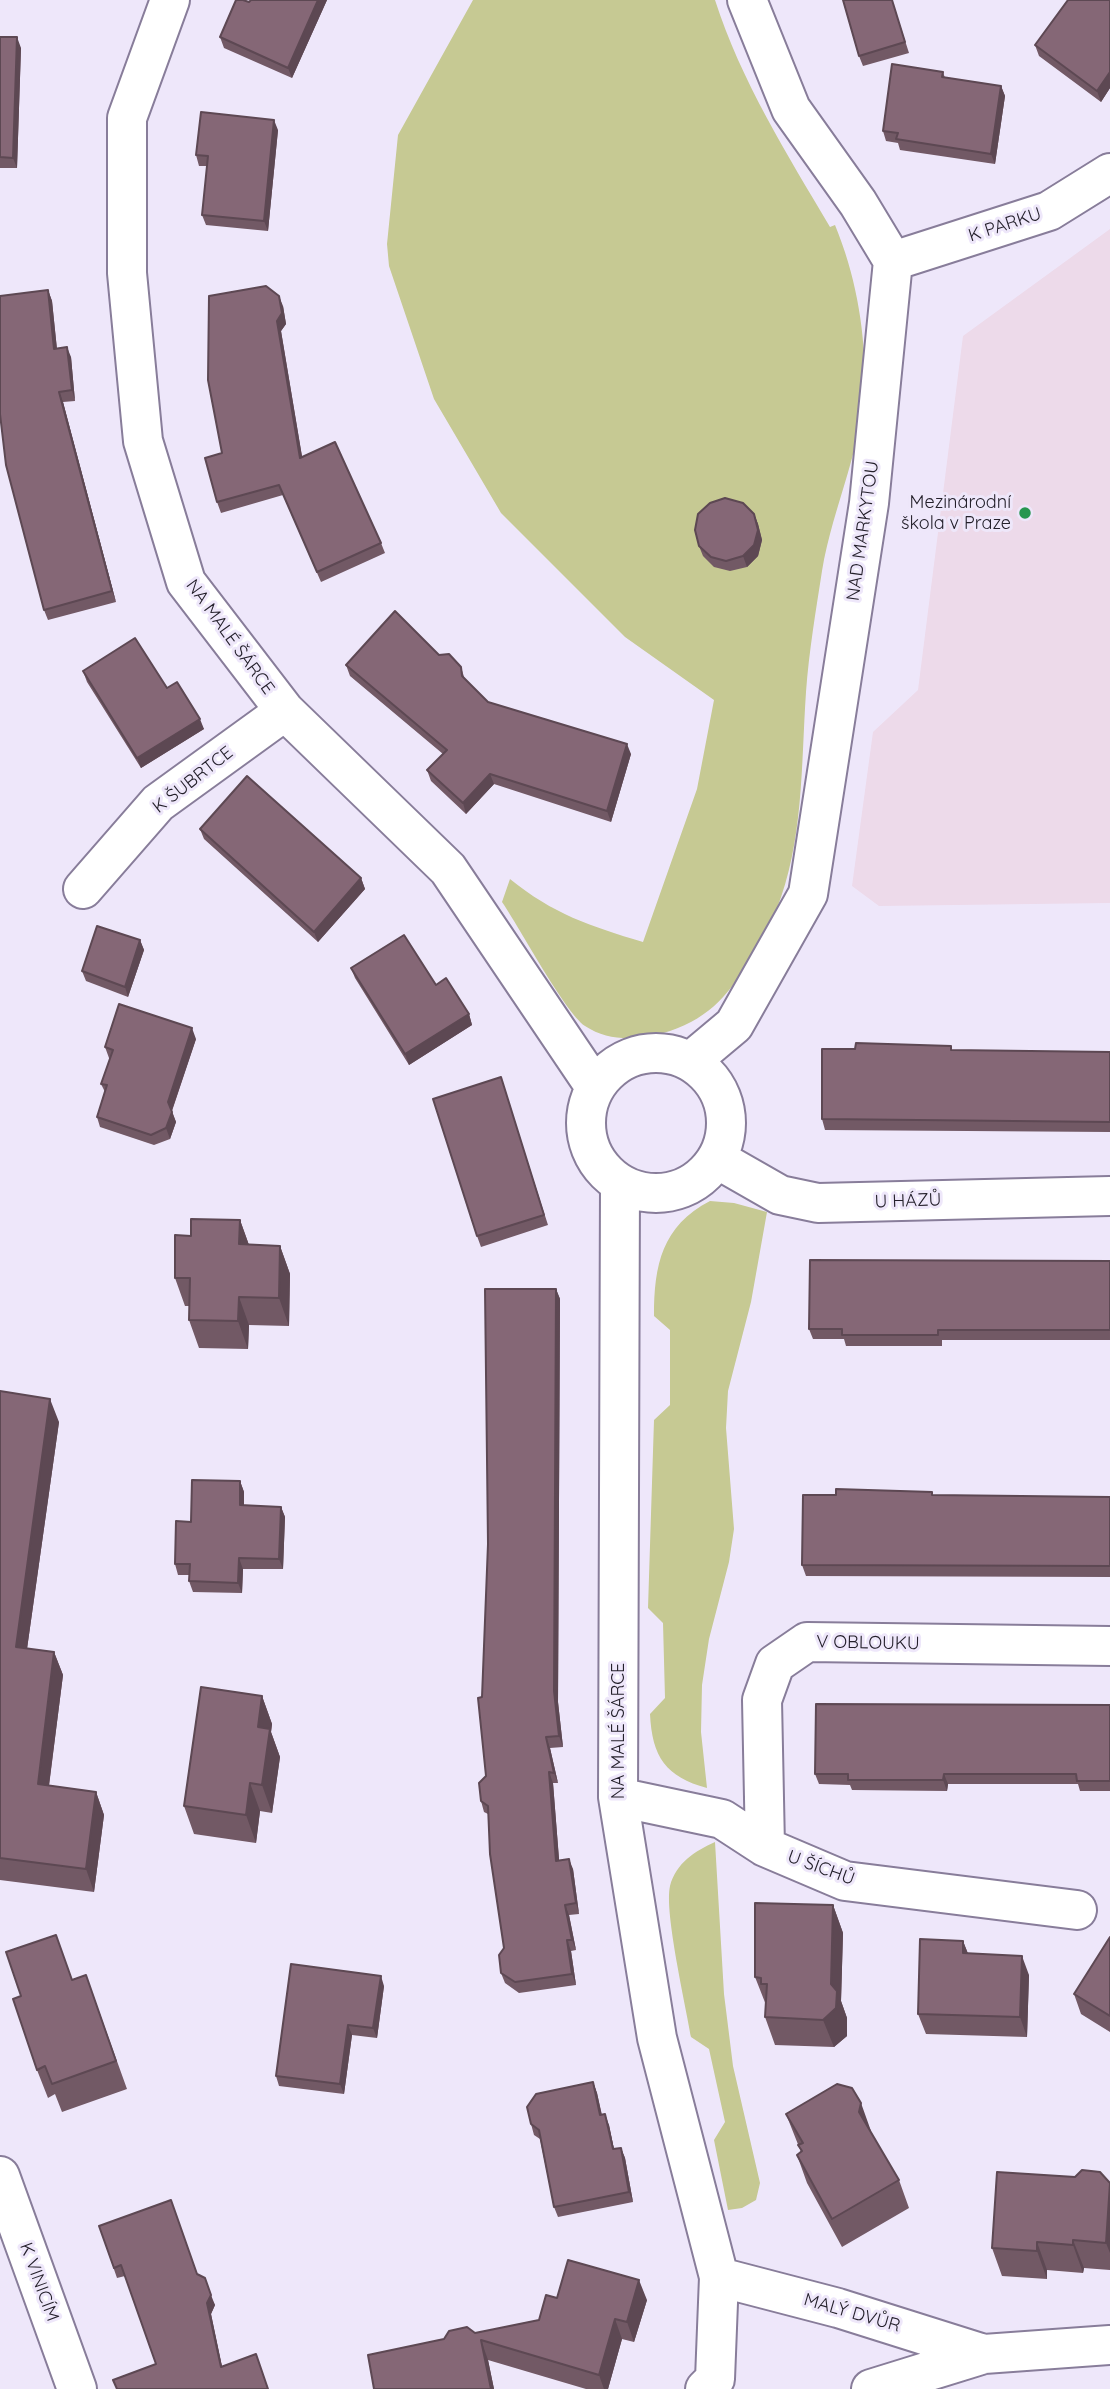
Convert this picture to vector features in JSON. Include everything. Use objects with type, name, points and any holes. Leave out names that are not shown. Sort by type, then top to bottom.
[{"type":"street","name":"NA MALÉ ŠÁRCE","points":[[170,0],[127,118],[127,273],[143,441],[187,582],[285,711],[448,869],[595,1087]]},
{"type":"street","points":[[747,0],[791,110],[858,203],[893,261]]},
{"type":"street","name":"K PARKU","points":[[893,261],[1049,211],[1110,173]]},
{"type":"street","name":"NAD MARKYTOU","points":[[691,1061],[734,1024],[808,894],[869,503],[893,261]]},
{"type":"street","name":"K ŠUBRTCE","points":[[83,889],[158,803],[285,711]]},
{"type":"street","points":[[649,1052],[671,1053],[691,1061],[709,1075],[721,1094],[727,1115],[726,1138],[717,1158],[704,1176],[685,1187],[663,1194],[642,1192],[621,1184],[603,1170],[591,1151],[586,1130],[586,1108],[595,1087],[609,1070],[627,1058],[649,1052]]},
{"type":"street","name":"U HÁZŮ","points":[[717,1158],[780,1195],[818,1203],[1110,1196]]},
{"type":"street","name":"NA MALÉ ŠÁRCE","points":[[621,1184],[618,1797],[657,2038],[719,2277],[715,2379],[705,2389]]},
{"type":"street","name":"V OBLOUKU","points":[[765,1847],[762,1700],[775,1664],[807,1642],[1110,1646]]},
{"type":"street","name":"U ŠÍCHŮ","points":[[618,1797],[722,1819],[765,1847],[845,1881],[1077,1910]]},
{"type":"street","name":"K VINICÍM","points":[[0,2176],[78,2389]]},
{"type":"street","name":"MALÝ DVŮR","points":[[719,2277],[838,2308],[984,2354]]},
{"type":"street","name":"MALÝ DVŮR","points":[[871,2389],[984,2354],[1110,2345]]},
{"type":"shaded area","name":"Mezinárodní škola v Praze","points":[[1110,229],[1110,903],[879,906],[852,886],[873,732],[918,690],[963,336]]},
{"type":"green space","points":[[473,0],[715,0],[738,59],[766,117],[830,227],[835,225],[853,280],[860,318],[865,376],[864,401],[822,571],[807,677],[800,803],[792,858],[785,884],[771,922],[737,980],[719,1001],[709,1011],[684,1025],[648,1036],[616,1037],[585,1026],[554,987],[502,902],[510,879],[541,901],[573,918],[643,942],[697,789],[714,700],[625,637],[501,513],[434,399],[389,266],[387,244],[398,135]]},
{"type":"green space","points":[[710,1201],[734,1203],[767,1212],[751,1302],[728,1391],[726,1428],[734,1529],[729,1562],[709,1639],[702,1685],[701,1732],[707,1788],[671,1771],[658,1753],[654,1742],[650,1714],[665,1698],[663,1623],[648,1608],[654,1420],[670,1405],[670,1330],[654,1316],[656,1280],[664,1249],[671,1235],[681,1222]]},
{"type":"green space","points":[[715,1842],[724,1994],[733,2066],[760,2183],[756,2200],[742,2208],[728,2210],[714,2140],[725,2122],[709,2049],[691,2037],[669,1899],[670,1886],[682,1864],[700,1849]]},
{"type":"building","points":[[236,0],[318,0],[288,68],[220,37]]},
{"type":"building","points":[[843,0],[892,0],[905,42],[859,56]]},
{"type":"building","points":[[1068,0],[1110,0],[1110,72],[1097,91],[1035,45]]},
{"type":"building","points":[[0,37],[17,37],[13,158],[0,157]]},
{"type":"building","points":[[892,64],[943,72],[942,77],[1001,86],[991,154],[896,139],[898,133],[883,131]]},
{"type":"building","points":[[201,112],[274,120],[264,221],[202,215],[208,156],[196,155]]},
{"type":"building","points":[[266,286],[279,296],[282,313],[277,321],[300,458],[335,442],[381,543],[317,572],[279,485],[217,502],[205,458],[222,453],[208,380],[209,296]]},
{"type":"building","points":[[48,290],[54,349],[67,347],[72,390],[59,392],[112,591],[44,610],[6,465],[0,414],[0,296]]},
{"type":"building","points":[[725,498],[743,503],[754,514],[758,530],[754,545],[743,556],[726,561],[711,557],[699,546],[695,530],[698,514],[710,503]]},
{"type":"building","points":[[395,611],[439,655],[449,654],[461,667],[462,676],[488,702],[627,744],[607,811],[490,774],[463,803],[427,770],[447,750],[346,665]]},
{"type":"building","points":[[135,638],[167,688],[177,682],[200,719],[137,758],[83,671]]},
{"type":"building","points":[[247,776],[361,878],[314,932],[200,829]]},
{"type":"building","points":[[97,926],[140,940],[125,987],[82,971]]},
{"type":"building","points":[[404,935],[436,985],[446,978],[469,1014],[405,1054],[351,968]]},
{"type":"building","points":[[119,1004],[192,1028],[168,1102],[172,1112],[166,1128],[151,1135],[97,1117],[107,1085],[101,1084],[113,1050],[105,1047]]},
{"type":"building","points":[[856,1043],[951,1046],[951,1050],[1110,1052],[1110,1122],[822,1119],[822,1049],[855,1049]]},
{"type":"building","points":[[501,1077],[544,1215],[477,1236],[433,1099]]},
{"type":"building","points":[[191,1219],[240,1220],[239,1244],[280,1246],[279,1298],[239,1297],[238,1321],[189,1320],[190,1278],[175,1278],[175,1235],[191,1236]]},
{"type":"building","points":[[810,1260],[1110,1261],[1110,1330],[938,1330],[938,1335],[842,1335],[842,1329],[809,1329]]},
{"type":"building","points":[[485,1289],[556,1289],[554,1691],[559,1736],[546,1737],[554,1773],[549,1772],[556,1861],[569,1859],[576,1903],[565,1905],[572,1940],[567,1940],[572,1974],[515,1982],[501,1973],[499,1955],[504,1948],[490,1854],[488,1806],[481,1801],[479,1783],[486,1776],[478,1698],[482,1697],[488,1544]]},
{"type":"building","points":[[0,1391],[50,1399],[16,1647],[54,1652],[38,1784],[96,1792],[86,1869],[0,1858]]},
{"type":"building","points":[[192,1480],[240,1481],[240,1505],[281,1507],[279,1559],[239,1558],[238,1583],[189,1581],[190,1564],[175,1564],[176,1521],[191,1522]]},
{"type":"building","points":[[836,1489],[932,1492],[932,1495],[1110,1497],[1110,1566],[802,1565],[803,1495],[836,1495]]},
{"type":"building","points":[[201,1687],[262,1696],[258,1727],[270,1729],[262,1785],[250,1783],[246,1815],[184,1806]]},
{"type":"building","points":[[816,1704],[1110,1705],[1110,1781],[1077,1781],[1076,1774],[944,1774],[943,1780],[848,1780],[848,1774],[815,1774]]},
{"type":"building","points":[[755,1903],[833,1905],[831,1984],[837,1991],[836,2008],[823,2020],[765,2017],[767,1984],[761,1984],[761,1978],[755,1977]]},
{"type":"building","points":[[56,1935],[72,1980],[86,1975],[116,2061],[52,2084],[45,2066],[37,2070],[13,1999],[21,1996],[6,1952]]},
{"type":"building","points":[[1110,1937],[1110,2016],[1074,1994]]},
{"type":"building","points":[[920,1939],[963,1941],[963,1953],[1022,1956],[1020,2017],[918,2014]]},
{"type":"building","points":[[291,1964],[381,1976],[373,2028],[348,2025],[340,2084],[276,2076]]},
{"type":"building","points":[[593,2082],[600,2115],[605,2114],[613,2149],[621,2148],[629,2192],[554,2207],[539,2130],[531,2124],[527,2107],[536,2094]]},
{"type":"building","points":[[837,2084],[852,2088],[861,2103],[859,2112],[899,2180],[832,2219],[797,2155],[802,2151],[798,2145],[803,2143],[786,2114]]},
{"type":"building","points":[[1082,2170],[1100,2172],[1110,2183],[1106,2243],[1073,2240],[1073,2245],[1037,2242],[1037,2251],[992,2248],[997,2172],[1075,2177]]},
{"type":"building","points":[[171,2200],[197,2274],[205,2278],[211,2295],[207,2303],[221,2367],[256,2354],[268,2389],[117,2389],[113,2380],[156,2364],[121,2265],[114,2268],[99,2226]]},
{"type":"building","points":[[568,2260],[639,2280],[627,2322],[615,2319],[599,2375],[481,2340],[491,2389],[374,2389],[368,2355],[444,2339],[449,2331],[467,2327],[475,2333],[539,2320],[546,2295],[557,2298]]},
{"type":"place","name":"Mezinárodní škola v Praze","points":[[1025,513]]}]
